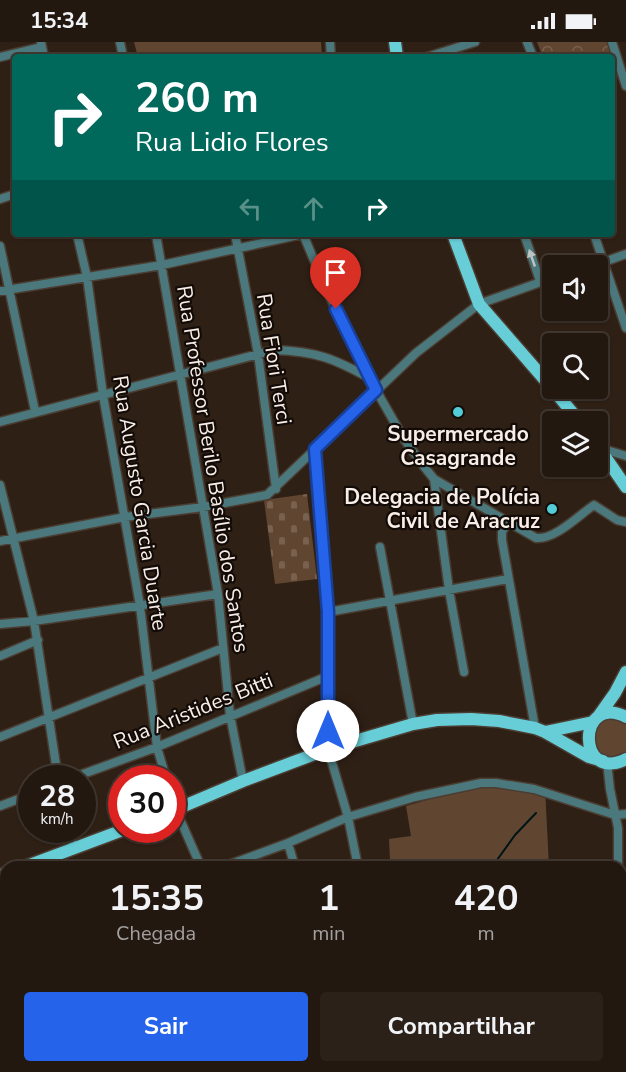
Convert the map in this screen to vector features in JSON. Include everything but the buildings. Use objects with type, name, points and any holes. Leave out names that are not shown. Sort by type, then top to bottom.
[{"type":"main road","points":[[454,237],[479,304],[542,376]]},
{"type":"main road","points":[[561,399],[571,411]]},
{"type":"main road","points":[[608,461],[626,487]]},
{"type":"main road","points":[[616,761],[594,755],[588,741],[588,731],[615,693],[626,672]]},
{"type":"main road","points":[[540,730],[595,720],[610,713],[626,717]]},
{"type":"main road","points":[[186,802],[328,749],[414,724],[437,720],[499,721],[540,730],[589,757],[616,761]]},
{"type":"main road","points":[[48,861],[108,836]]},
{"type":"street","points":[[437,54],[475,42]]},
{"type":"street","points":[[612,42],[624,73],[626,86]]},
{"type":"street","points":[[0,57],[42,45]]},
{"type":"street","points":[[459,47],[462,54]]},
{"type":"street","name":"Rua Augusto Garcia Duarte","points":[[78,237],[87,277],[104,395],[140,606],[157,747],[162,765]]},
{"type":"street","name":"Rua Professor Berilo Basílio dos Santos","points":[[157,237],[218,594],[230,715],[243,781]]},
{"type":"street","name":"Rua Fiori Terci","points":[[236,237],[258,354],[276,489]]},
{"type":"street","points":[[4,290],[162,265],[288,237]]},
{"type":"street","points":[[304,237],[327,291],[376,390],[404,439],[434,479],[536,538],[544,539],[553,535],[594,505],[617,520],[626,522]]},
{"type":"street","points":[[0,541],[125,517],[204,507],[267,495],[276,489],[416,353],[479,304],[540,281],[525,237]]},
{"type":"street","points":[[595,237],[602,255]]},
{"type":"street","points":[[0,246],[4,290],[35,411]]},
{"type":"street","points":[[608,261],[626,254]]},
{"type":"street","points":[[608,274],[626,328]]},
{"type":"street","points":[[0,422],[274,350],[294,351],[338,361],[371,379]]},
{"type":"street","points":[[315,449],[328,612],[328,749],[348,817],[357,861]]},
{"type":"street","points":[[608,450],[626,456]]},
{"type":"street","points":[[434,479],[449,590],[464,672]]},
{"type":"street","points":[[0,485],[38,640],[56,765]]},
{"type":"street","points":[[508,521],[502,532],[502,540],[540,730]]},
{"type":"street","points":[[380,547],[414,724]]},
{"type":"street","points":[[328,612],[508,579]]},
{"type":"street","points":[[0,624],[218,594]]},
{"type":"street","points":[[0,656],[38,640]]},
{"type":"street","points":[[0,737],[223,648]]},
{"type":"street","name":"Rua Aristides Bitti","points":[[96,769],[157,747],[328,676]]},
{"type":"street","points":[[616,761],[615,815],[618,828],[618,861]]},
{"type":"street","points":[[239,861],[348,817],[445,790],[481,783],[534,789],[615,815],[626,814]]},
{"type":"street","points":[[0,806],[18,799]]},
{"type":"street","points":[[186,835],[198,861]]},
{"type":"street","points":[[73,843],[74,848]]},
{"type":"street","points":[[288,843],[293,861]]},
{"type":"green space","points":[[134,42],[321,42],[322,54],[137,54]]},
{"type":"green space","points":[[537,42],[607,42],[610,54],[542,54]]},
{"type":"green space","points":[[307,494],[317,579],[275,584],[264,500]]},
{"type":"green space","points":[[605,717],[626,720],[626,754],[610,758],[597,752],[591,735]]},
{"type":"green space","points":[[476,786],[545,787],[549,861],[382,861],[390,860],[389,839],[411,836],[406,806]]},
{"type":"waterway","points":[[496,861],[515,835],[536,813]]},
{"type":"place","name":"Supermercado Casagrande","points":[[458,412]]},
{"type":"place","name":"Delegacia de Polícia Civil de Aracruz","points":[[552,509]]},
{"type":"route","points":[[328,731],[328,612],[315,449],[376,390],[336,309]]}]
